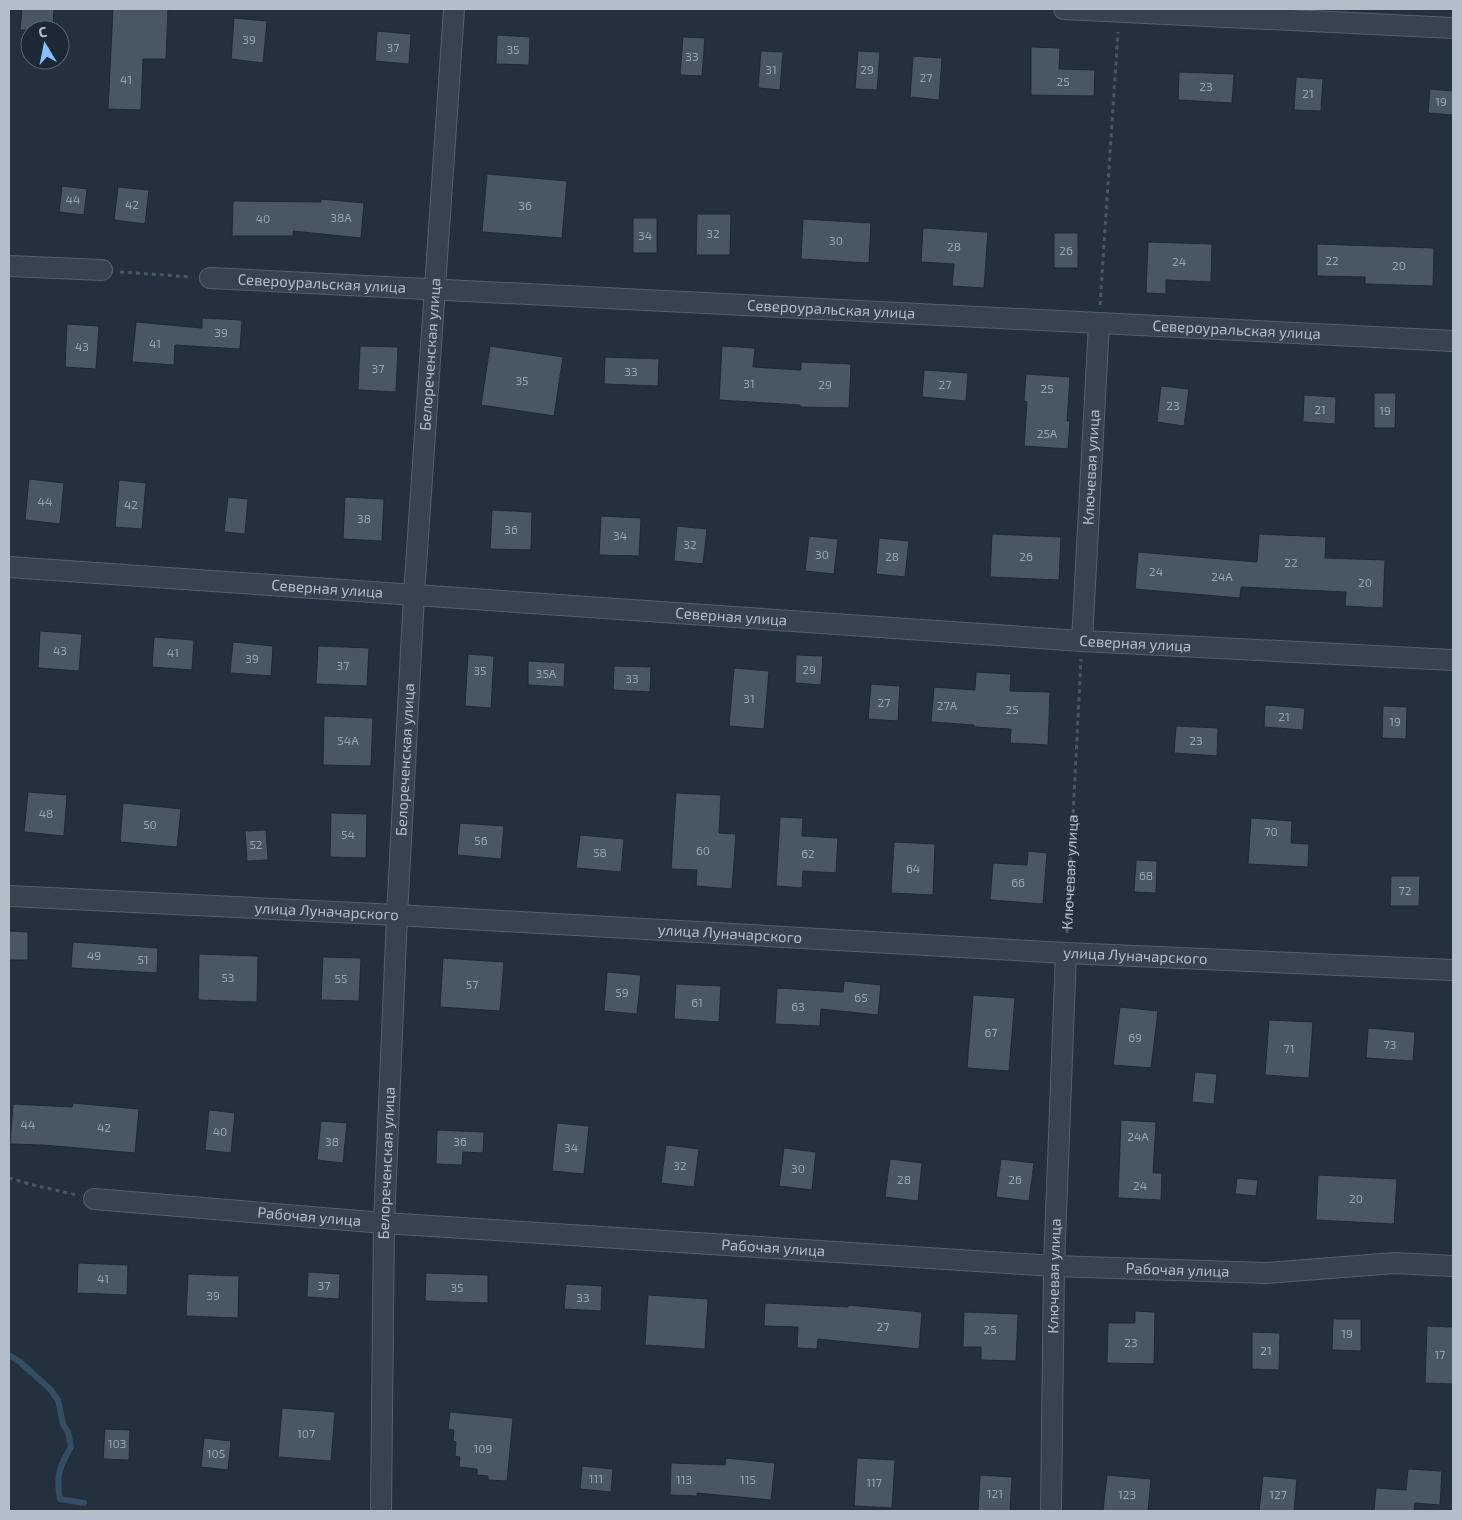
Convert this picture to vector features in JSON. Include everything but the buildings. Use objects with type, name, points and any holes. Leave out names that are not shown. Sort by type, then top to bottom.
[{"type":"street","name":"Белореченская улица","points":[[381,1511],[384,1223],[396,915],[414,595],[454,9]]},
{"type":"street","points":[[1064,9],[1453,28]]},
{"type":"street","points":[[9,266],[102,270]]},
{"type":"street","name":"Североуральская улица","points":[[210,278],[1453,341]]},
{"type":"street","name":"Ключевая улица","points":[[1082,641],[1099,323]]},
{"type":"street","name":"Северная улица","points":[[9,567],[1082,641],[1453,660]]},
{"type":"street","name":"улица Луначарского","points":[[9,896],[396,915],[1066,953],[1453,970]]},
{"type":"street","name":"Ключевая улица","points":[[1051,1511],[1054,1266],[1066,953]]},
{"type":"street","name":"Рабочая улица","points":[[94,1199],[384,1223],[1054,1266],[1266,1273],[1395,1263],[1453,1266]]},
{"type":"path","points":[[1099,323],[1119,12]]},
{"type":"path","points":[[102,270],[210,278]]},
{"type":"path","name":"Ключевая улица","points":[[1066,953],[1082,641]]},
{"type":"path","points":[[9,1178],[94,1199]]},
{"type":"waterway","points":[[9,1355],[20,1362],[50,1389],[58,1400],[63,1424],[68,1432],[71,1447],[60,1472],[58,1484],[60,1499],[84,1503]]}]
